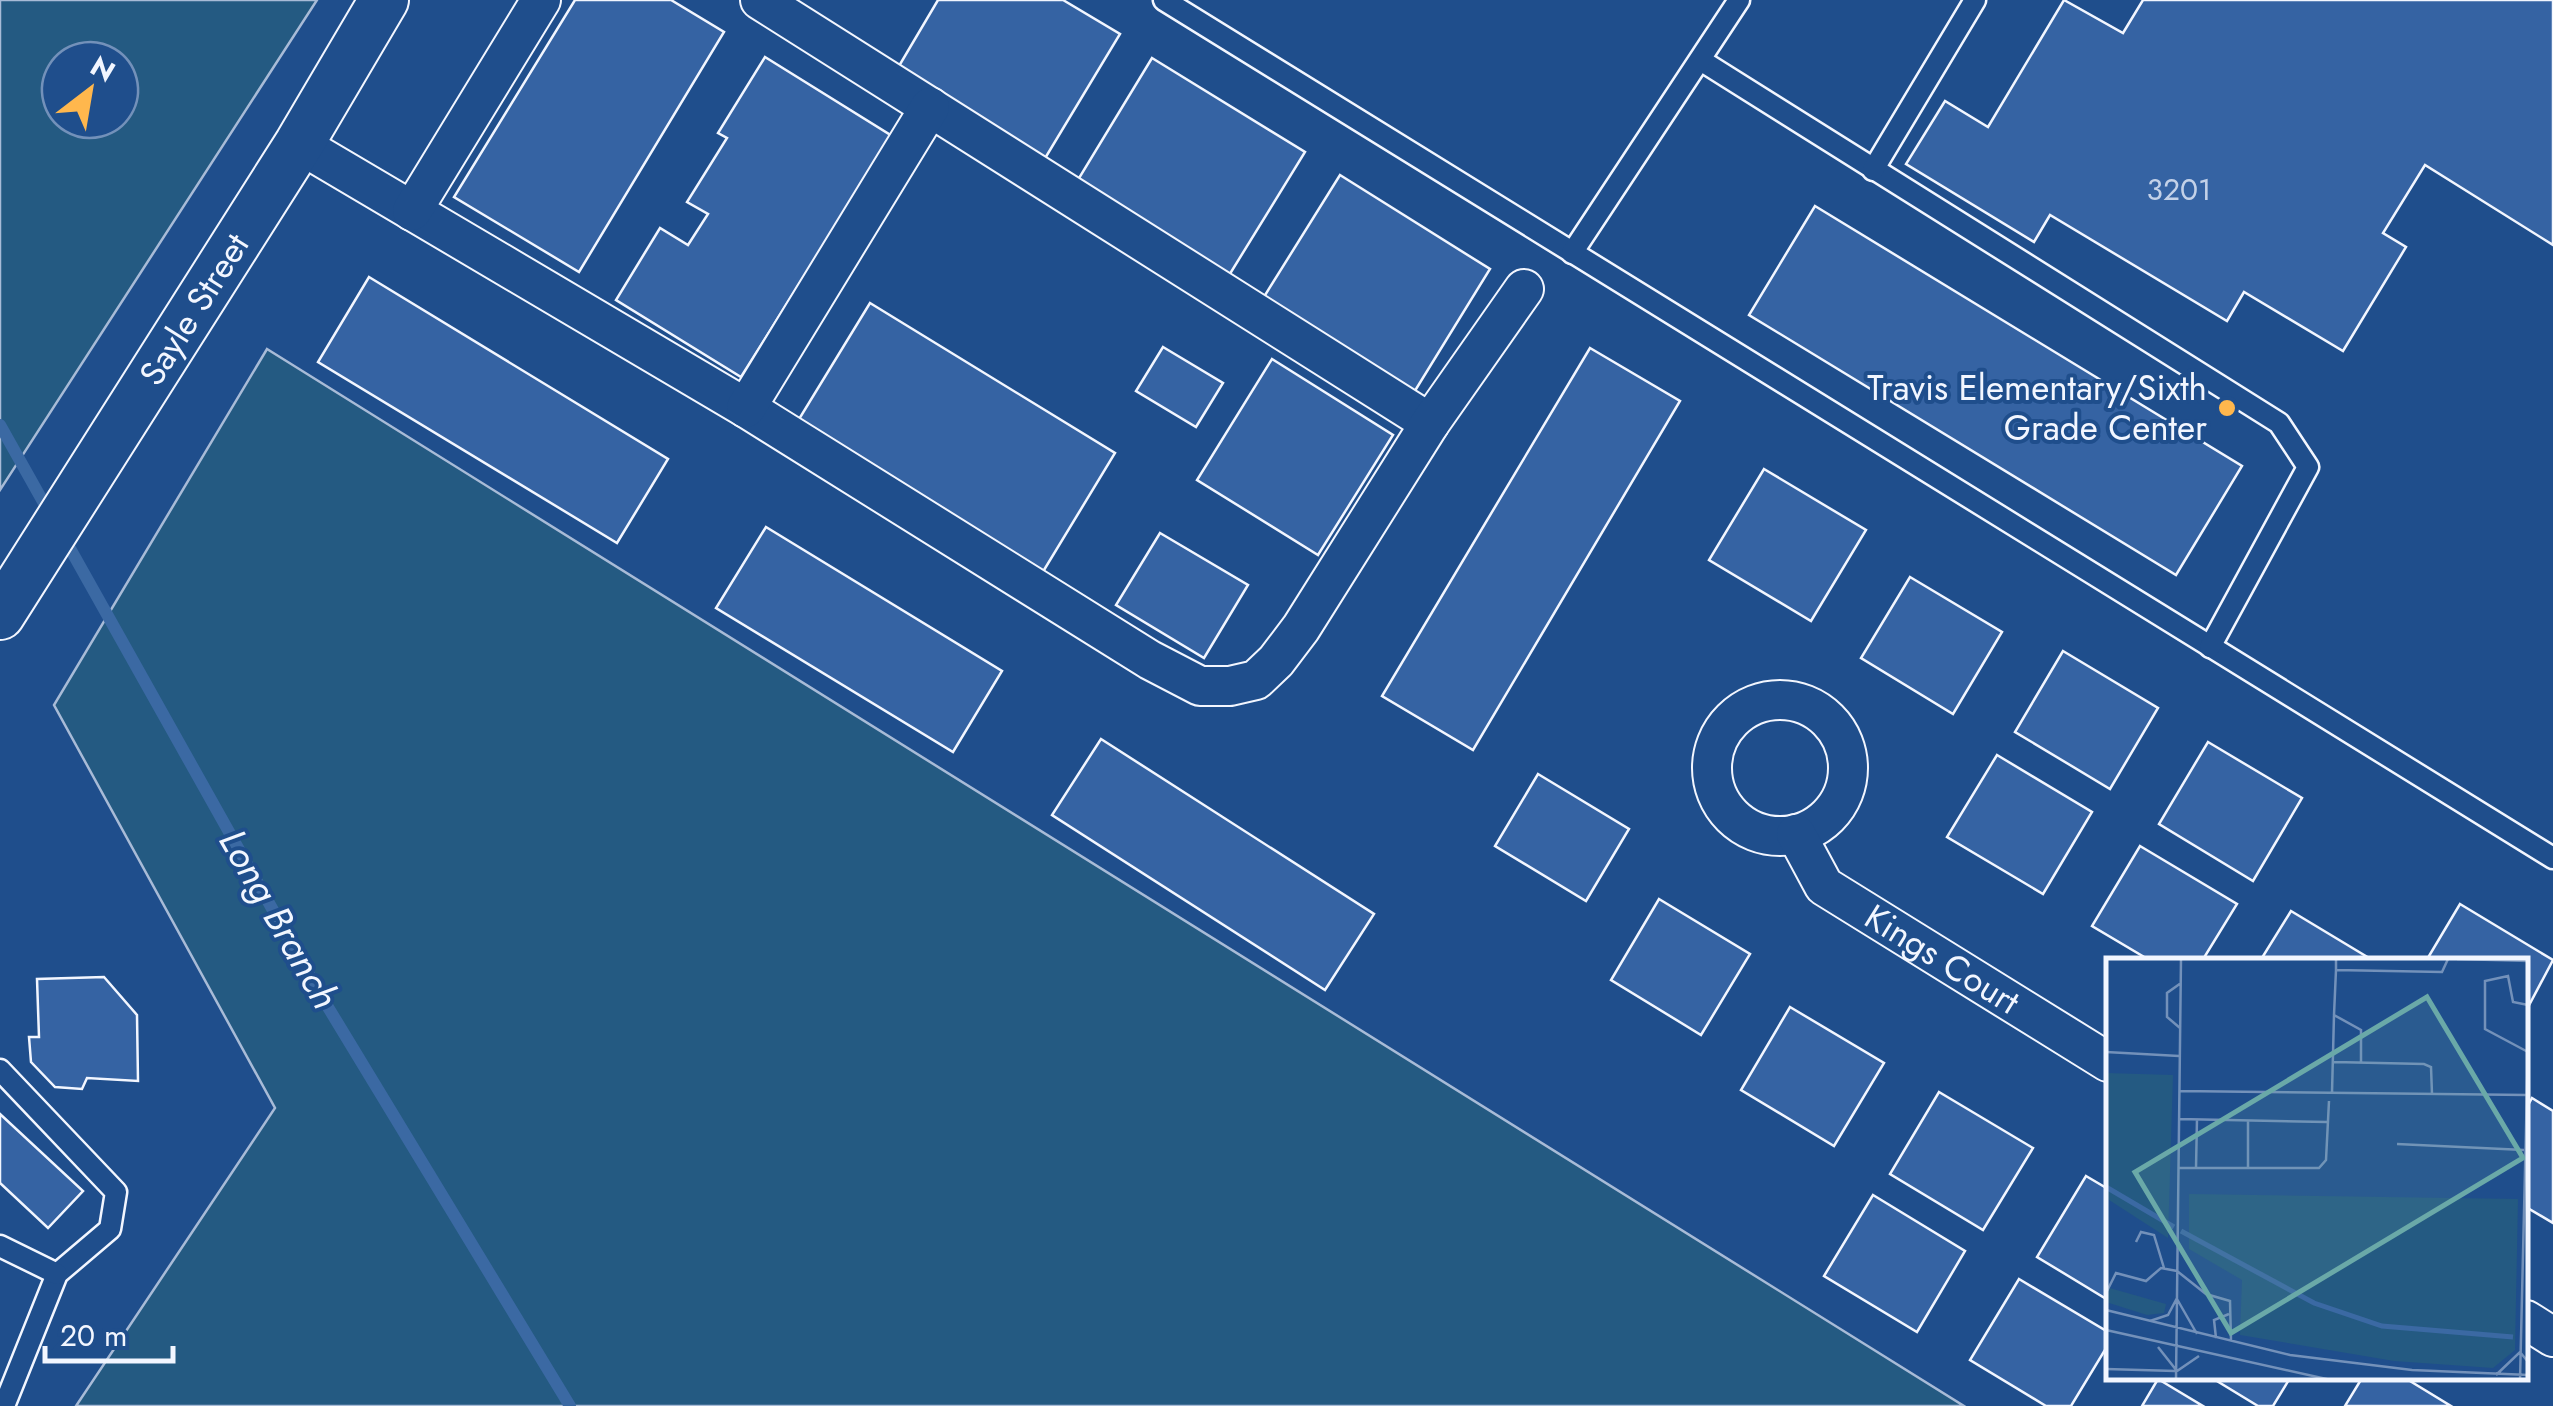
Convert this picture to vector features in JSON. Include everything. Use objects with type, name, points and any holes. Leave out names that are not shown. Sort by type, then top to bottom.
[{"type":"street","name":"Sayle Street","points":[[1,613],[299,144],[384,0]]},
{"type":"street","points":[[412,211],[541,0]]},
{"type":"street","points":[[760,0],[1430,423]]},
{"type":"street","points":[[746,408],[930,107]]},
{"type":"street","points":[[299,144],[746,408],[1150,660],[1200,686],[1230,686],[1256,680],[1276,662],[1430,423],[1524,288]]},
{"type":"street","name":"Kings Court","points":[[1796,834],[1824,886],[2106,1061]]},
{"type":"street","points":[[2528,1321],[2553,1337]]},
{"type":"lane","points":[[1164,0],[2553,858]]},
{"type":"lane","points":[[1572,254],[1740,0]]},
{"type":"lane","points":[[1873,170],[1975,0]]},
{"type":"lane","points":[[1702,61],[2279,424],[2308,467],[2210,647]]},
{"type":"lane","points":[[0,1070],[116,1192],[110,1230],[57,1274],[4,1406]]},
{"type":"lane","points":[[0,1246],[57,1274]]},
{"type":"shaded area","points":[[0,0],[317,0],[0,490]]},
{"type":"shaded area","points":[[267,349],[1964,1406],[76,1406],[275,1108],[54,705]]},
{"type":"building","points":[[575,0],[671,0],[724,32],[579,272],[454,197]]},
{"type":"building","points":[[938,0],[1063,0],[1120,34],[1044,160],[896,71]]},
{"type":"building","points":[[2064,0],[2123,33],[2143,0],[2553,0],[2553,245],[2425,165],[2383,233],[2406,247],[2343,351],[2244,292],[2227,321],[2050,215],[2034,242],[1906,164],[1945,101],[1988,127]]},
{"type":"building","points":[[765,57],[892,136],[741,377],[616,300],[660,228],[688,245],[708,214],[687,202],[727,138],[718,133]]},
{"type":"building","points":[[1152,58],[1305,152],[1228,277],[1076,183]]},
{"type":"building","points":[[1340,175],[1490,269],[1413,394],[1262,300]]},
{"type":"building","points":[[1815,206],[2242,466],[2176,575],[1749,315]]},
{"type":"building","points":[[369,277],[668,459],[617,543],[318,362]]},
{"type":"building","points":[[870,303],[1115,453],[1041,575],[796,424]]},
{"type":"building","points":[[1163,347],[1223,383],[1196,427],[1136,391]]},
{"type":"building","points":[[1590,348],[1680,401],[1473,750],[1382,696]]},
{"type":"building","points":[[1272,359],[1393,435],[1318,555],[1197,480]]},
{"type":"building","points":[[1764,469],[1866,530],[1811,621],[1709,560]]},
{"type":"building","points":[[766,527],[1002,671],[953,752],[716,608]]},
{"type":"building","points":[[1160,533],[1248,585],[1204,658],[1116,605]]},
{"type":"building","points":[[1910,577],[2002,632],[1953,714],[1861,658]]},
{"type":"building","points":[[2063,651],[2158,708],[2110,789],[2015,732]]},
{"type":"building","points":[[1101,739],[1374,914],[1325,990],[1052,815]]},
{"type":"building","points":[[2208,742],[2302,798],[2253,881],[2159,824]]},
{"type":"building","points":[[1997,755],[2092,812],[2043,894],[1947,837]]},
{"type":"building","points":[[1538,774],[1629,829],[1586,901],[1495,846]]},
{"type":"building","points":[[2140,846],[2237,904],[2204,958],[2146,958],[2092,926]]},
{"type":"building","points":[[1659,899],[1750,954],[1701,1035],[1611,980]]},
{"type":"building","points":[[2460,904],[2553,960],[2528,1007],[2528,958],[2428,958]]},
{"type":"building","points":[[2291,911],[2369,958],[2262,958]]},
{"type":"building","points":[[104,977],[137,1015],[138,1081],[87,1078],[82,1089],[55,1087],[31,1062],[29,1037],[39,1037],[37,979]]},
{"type":"building","points":[[1790,1007],[1884,1063],[1834,1146],[1741,1090]]},
{"type":"building","points":[[1939,1092],[2033,1148],[1983,1230],[1890,1174]]},
{"type":"building","points":[[2532,1098],[2553,1111],[2553,1223],[2528,1208],[2528,1105]]},
{"type":"building","points":[[0,1114],[83,1191],[48,1228],[0,1183]]},
{"type":"building","points":[[2086,1176],[2106,1188],[2106,1299],[2037,1257]]},
{"type":"building","points":[[1873,1195],[1965,1251],[1917,1332],[1824,1276]]},
{"type":"building","points":[[2019,1279],[2106,1331],[2106,1348],[2071,1406],[2046,1406],[1970,1360]]},
{"type":"building","points":[[2157,1381],[2161,1381],[2203,1406],[2142,1406]]},
{"type":"building","points":[[2217,1381],[2288,1381],[2273,1406],[2258,1406]]},
{"type":"building","points":[[2360,1381],[2410,1381],[2451,1406],[2345,1406]]},
{"type":"waterway","name":"Long Branch","points":[[0,425],[50,514]]},
{"type":"waterway","name":"Long Branch","points":[[63,536],[320,994],[570,1406]]},
{"type":"place","name":"Travis Elementary/Sixth Grade Center","points":[[2227,408]]}]
